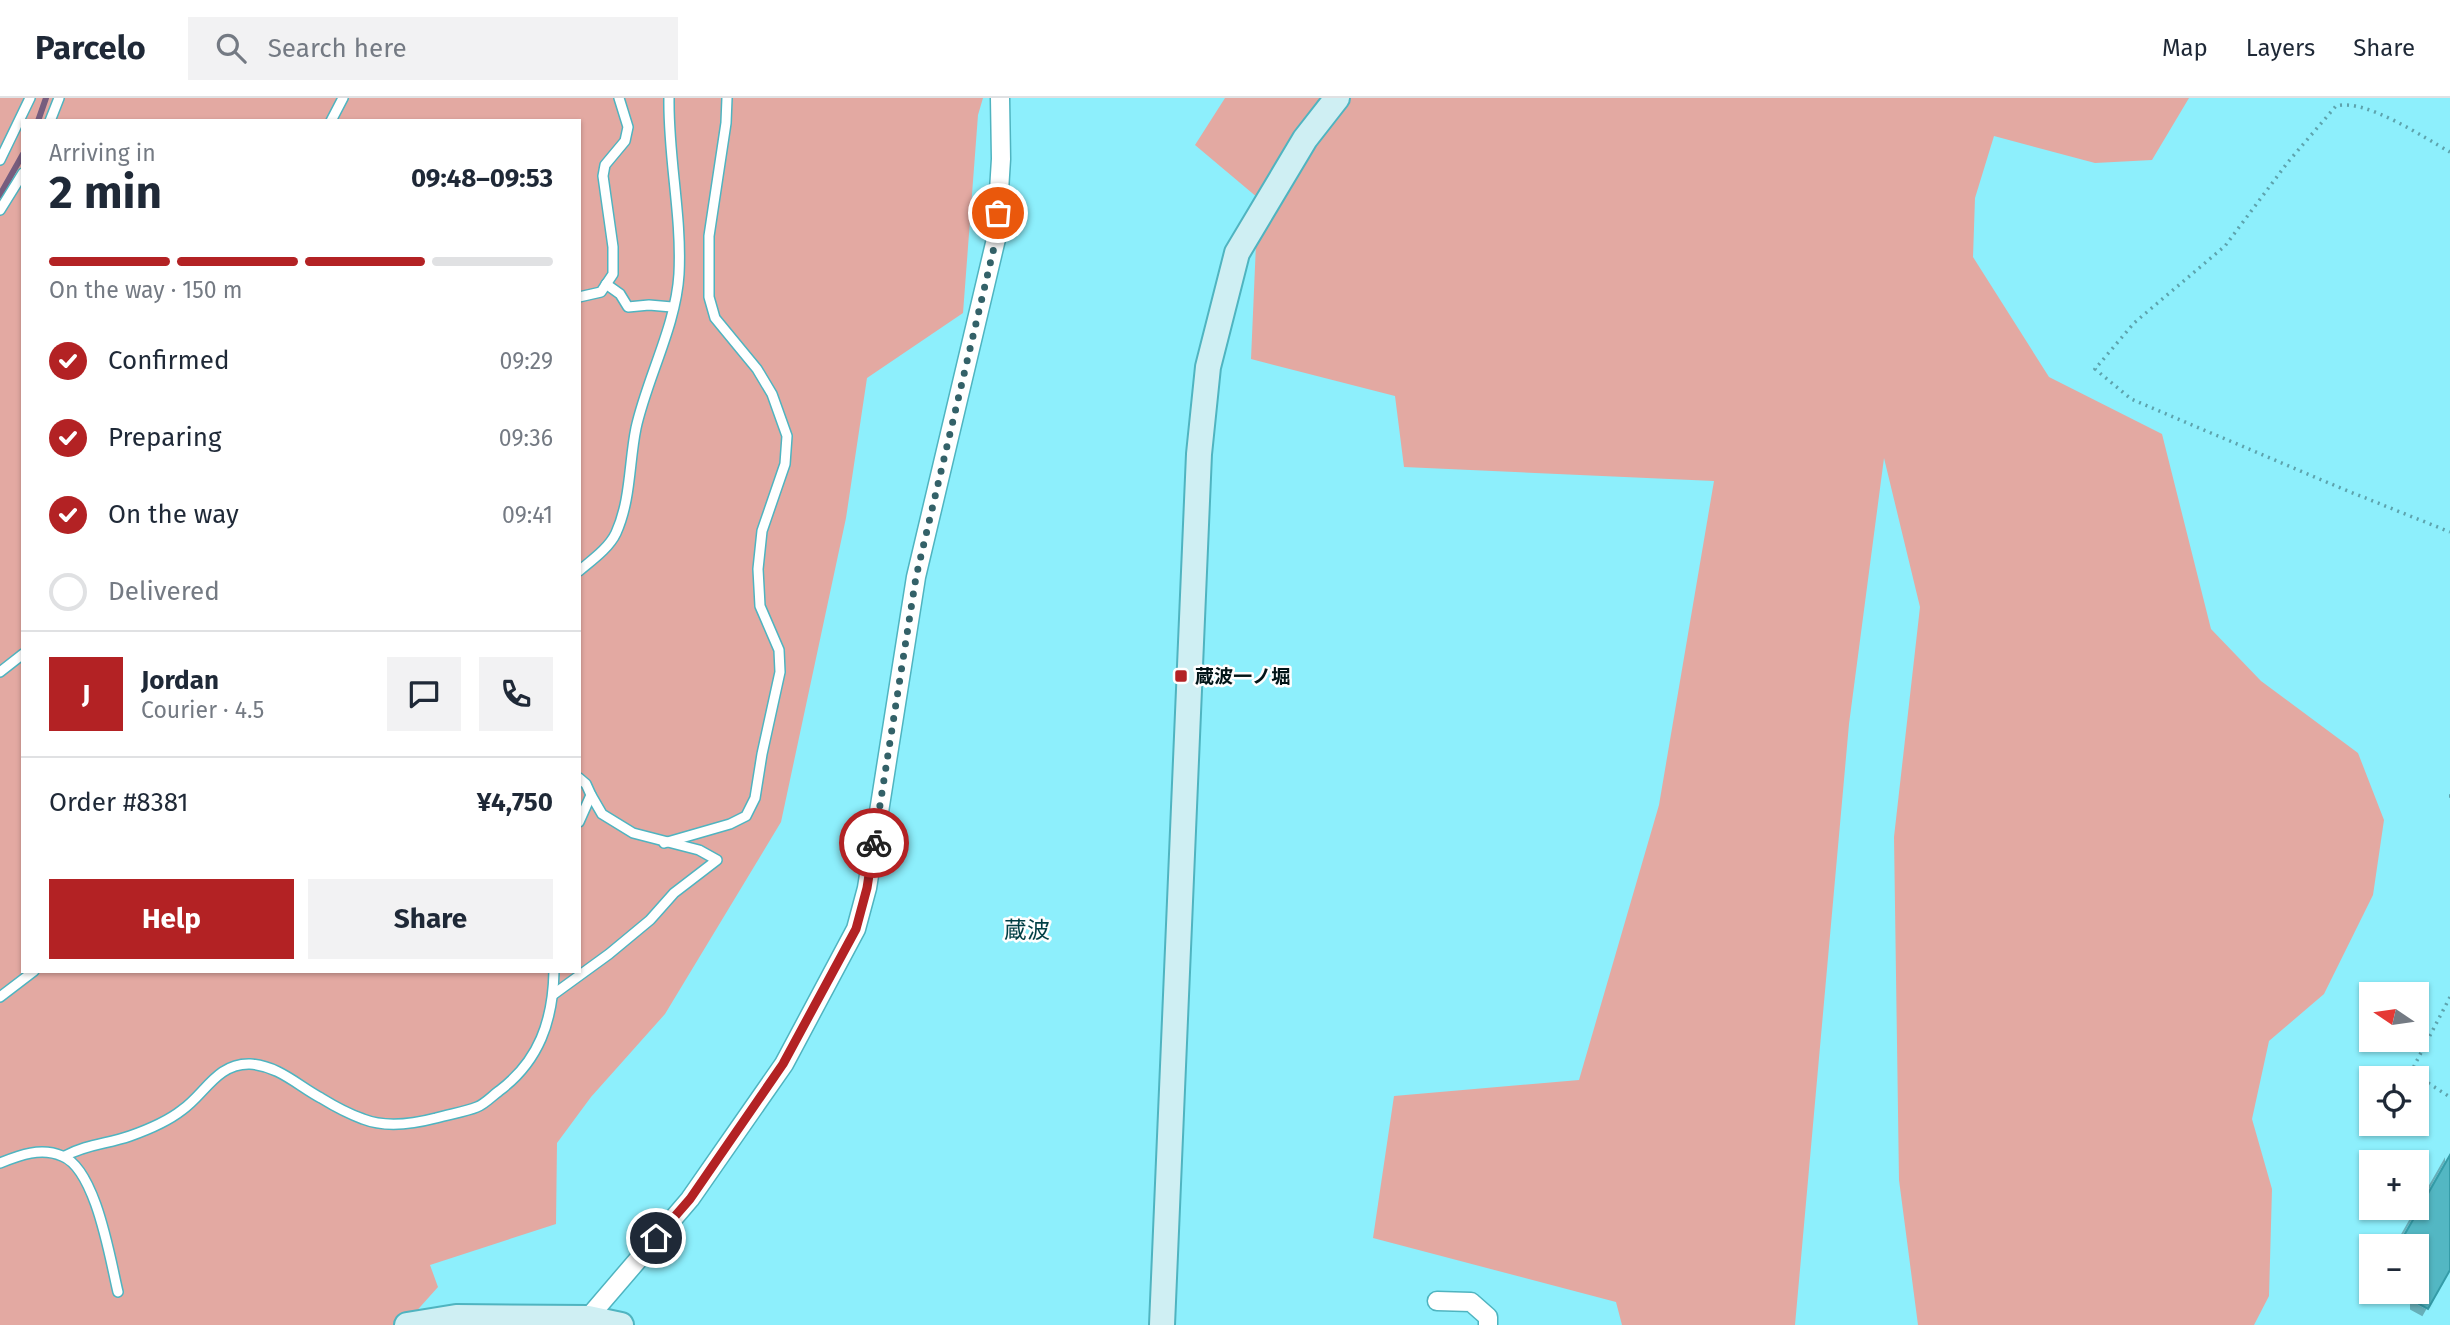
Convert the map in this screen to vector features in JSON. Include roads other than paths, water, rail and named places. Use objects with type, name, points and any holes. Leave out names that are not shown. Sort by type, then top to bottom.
[{"type":"street","points":[[588,1318],[690,1199],[768,1086],[783,1064],[856,929],[867,888],[916,577],[996,239],[1001,159],[1000,98]]},
{"type":"street","points":[[1162,1325],[1199,454],[1208,367],[1237,253],[1305,139],[1337,98]]},
{"type":"street","points":[[1437,1301],[1471,1302],[1488,1317],[1488,1325]]},
{"type":"street","points":[[407,1325],[456,1317],[516,1321],[588,1318],[621,1325]]},
{"type":"lane","points":[[0,160],[30,98]]},
{"type":"lane","points":[[51,119],[58,98]]},
{"type":"lane","points":[[332,119],[343,98]]},
{"type":"lane","points":[[581,297],[601,292],[613,274],[613,247],[603,176],[605,165],[625,141],[628,127],[619,98]]},
{"type":"lane","points":[[581,569],[600,553],[615,534],[624,509],[637,427],[665,340],[679,276],[678,217],[671,156],[669,98]]},
{"type":"lane","points":[[664,843],[730,824],[746,816],[755,798],[780,673],[779,650],[760,606],[758,569],[762,531],[785,464],[787,436],[772,394],[757,369],[715,318],[709,297],[709,236],[726,123],[727,98]]},
{"type":"lane","points":[[0,210],[21,176]]},
{"type":"lane","points":[[606,284],[620,295],[628,307],[672,307]]},
{"type":"lane","points":[[0,672],[21,656]]},
{"type":"lane","points":[[554,994],[609,954],[650,920],[674,893],[718,860],[699,850],[633,833],[602,814],[581,780]]},
{"type":"lane","points":[[581,818],[591,795]]},
{"type":"lane","points":[[0,997],[31,973]]},
{"type":"lane","points":[[65,1156],[82,1147],[128,1136],[154,1125],[183,1110],[213,1078],[230,1067],[249,1064],[275,1070],[330,1103],[365,1120],[385,1125],[424,1121],[478,1107],[507,1085],[530,1060],[544,1037],[554,994],[554,973]]},
{"type":"lane","points":[[0,1163],[31,1152],[65,1156],[76,1165],[99,1210],[118,1292]]},
{"type":"waterway","points":[[39,119],[46,98]]},
{"type":"waterway","points":[[0,195],[21,158]]},
{"type":"place","name":"蔵波一ノ堀","points":[[1181,676]]},
{"type":"district","name":"蔵波","points":[[1027,930]]}]
